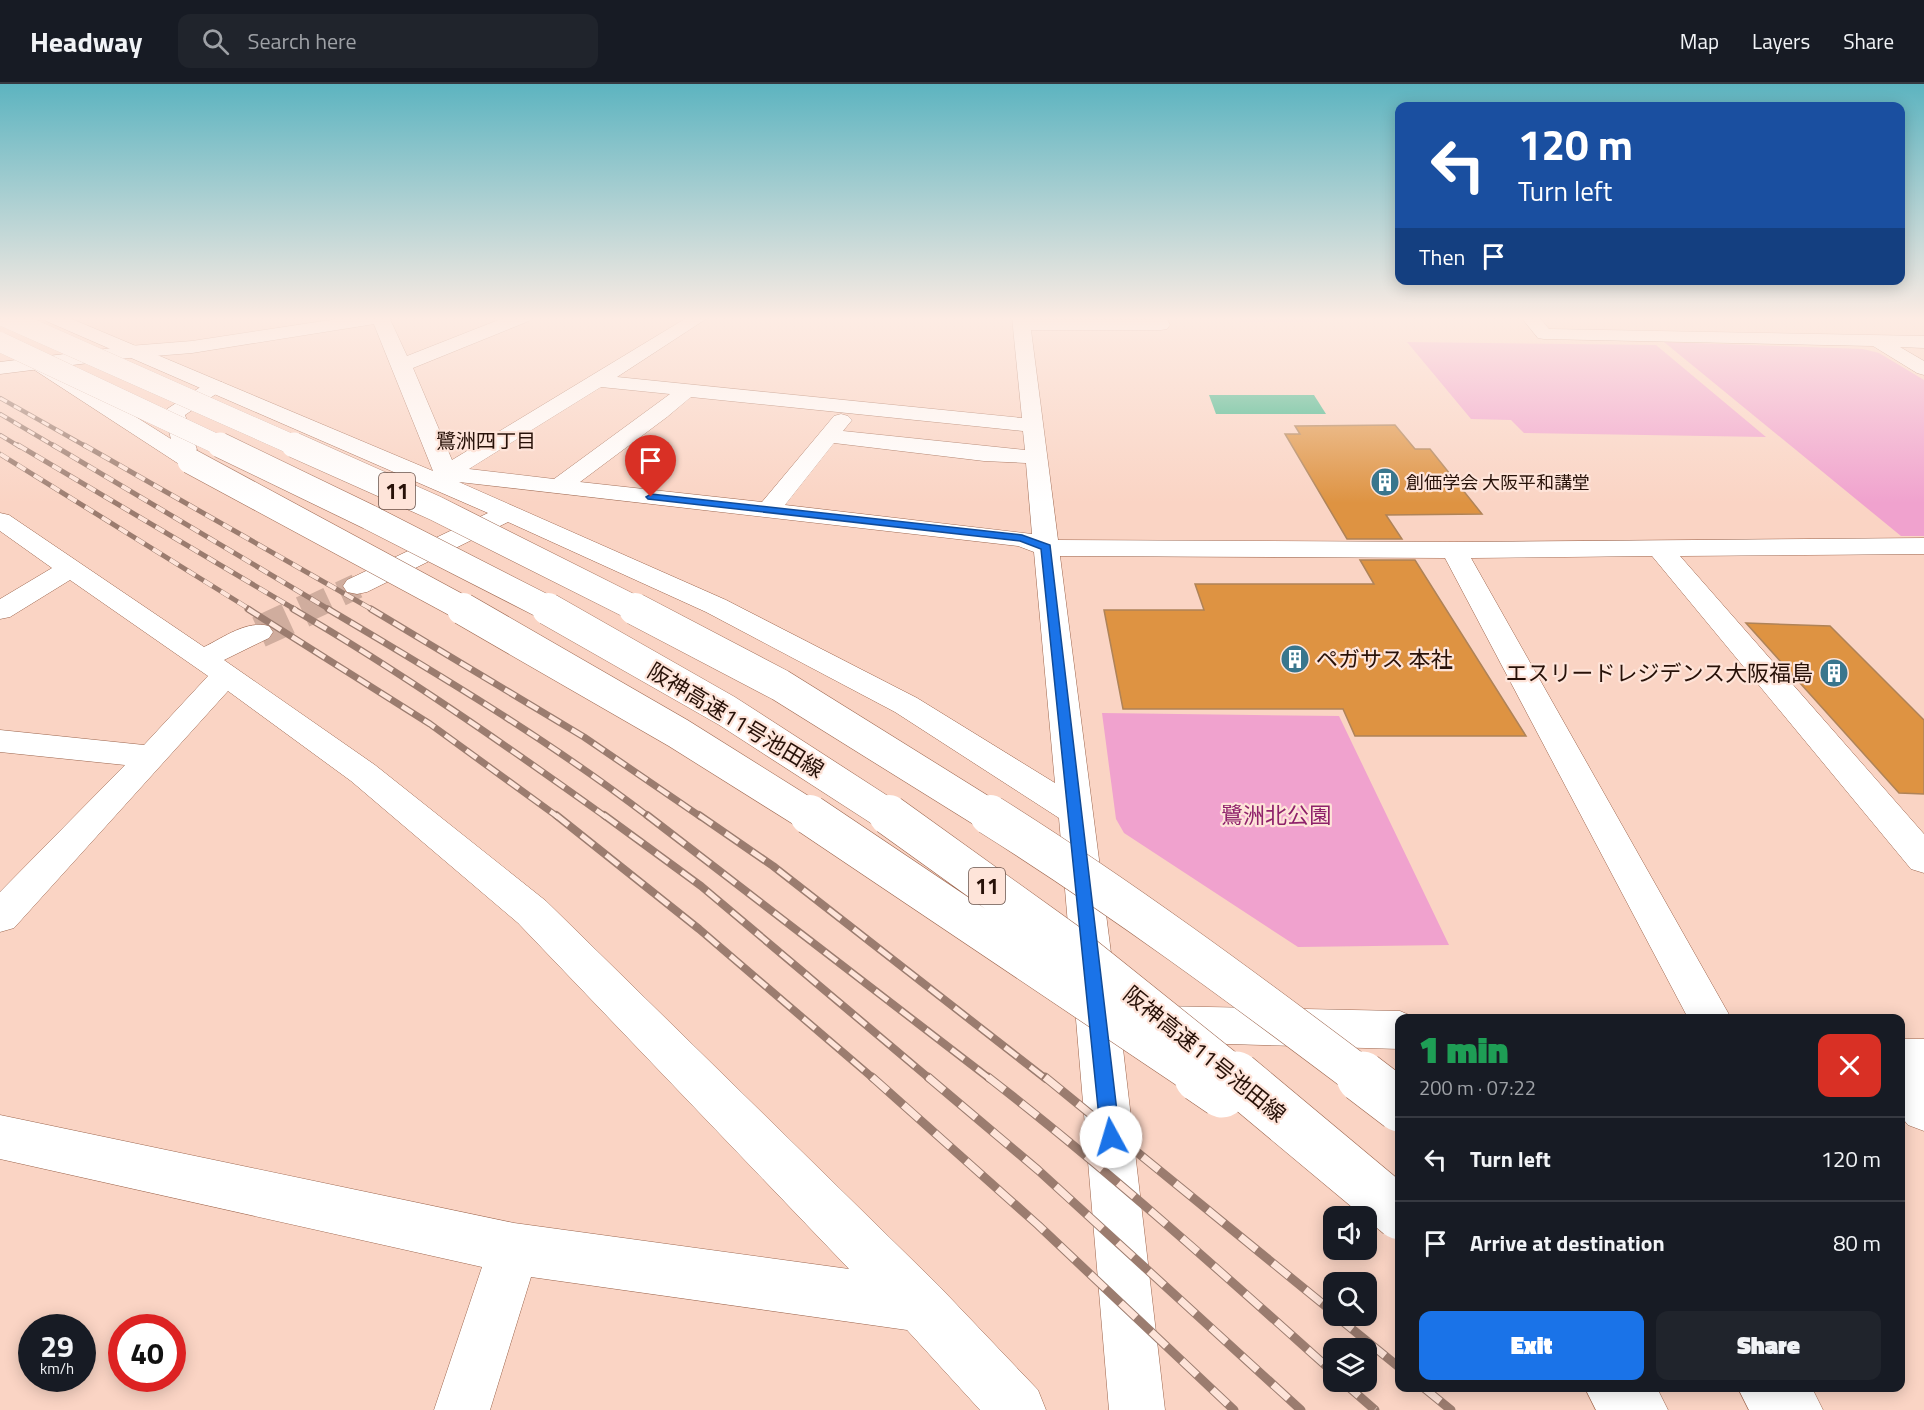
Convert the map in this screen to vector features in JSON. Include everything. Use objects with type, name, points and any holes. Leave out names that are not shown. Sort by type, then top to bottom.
[{"type":"main road","name":"11","points":[[62,379],[190,461],[502,629],[681,735],[886,865],[1393,1208]]},
{"type":"main road","name":"阪神高速11号池田線","points":[[78,379],[394,528],[542,606],[726,710],[909,828],[1117,981],[1393,1208]]},
{"type":"main road","name":"阪神高速11号池田線","points":[[144,379],[435,508],[571,575],[780,685],[1031,841],[1220,971],[1395,1102]]},
{"type":"main road","points":[[197,379],[440,477],[508,513],[716,606],[886,694],[1076,812]]},
{"type":"main road","points":[[407,379],[440,477]]},
{"type":"main road","points":[[440,477],[601,379]]},
{"type":"main road","points":[[1025,379],[1033,426],[1099,1023],[1137,1410]]},
{"type":"main road","points":[[598,381],[1033,426]]},
{"type":"main road","points":[[190,461],[174,413],[215,386]]},
{"type":"main road","points":[[558,487],[660,413],[687,390]]},
{"type":"main road","points":[[768,510],[852,407]]},
{"type":"main road","points":[[828,436],[984,454],[1036,457]]},
{"type":"main road","points":[[440,477],[558,487],[1022,538],[1046,548],[1454,549],[1924,546]]},
{"type":"main road","points":[[357,585],[508,513]]},
{"type":"main road","points":[[0,520],[363,773],[532,912],[920,1305],[1018,1410]]},
{"type":"main road","points":[[1658,547],[1924,859]]},
{"type":"main road","points":[[1454,549],[1708,1014]]},
{"type":"main road","points":[[0,611],[69,569]]},
{"type":"main road","points":[[0,917],[152,758],[214,667],[259,632]]},
{"type":"main road","points":[[0,741],[152,758]]},
{"type":"main road","points":[[1099,1023],[1387,1029]]},
{"type":"main road","points":[[1905,1059],[1924,1058]]},
{"type":"main road","points":[[1905,1085],[1924,1110]]},
{"type":"main road","points":[[0,1137],[514,1250],[920,1305]]},
{"type":"main road","points":[[462,1410],[514,1250]]},
{"type":"main road","points":[[1618,1392],[1640,1410]]},
{"type":"main road","points":[[1771,1392],[1795,1410]]},
{"type":"green space","points":[[1438,379],[1697,379],[1766,437],[1524,433],[1511,420],[1471,419]]},
{"type":"green space","points":[[1709,379],[1924,380],[1924,536],[1901,536]]},
{"type":"green space","name":"鷺洲北公園","points":[[1102,713],[1339,716],[1449,945],[1298,947],[1124,833],[1116,819]]},
{"type":"shaded area","points":[[1209,395],[1314,395],[1326,414],[1216,414]]},
{"type":"building","name":"創価学会 大阪平和講堂","points":[[1395,425],[1415,449],[1430,449],[1482,514],[1386,515],[1402,539],[1347,539],[1285,434],[1300,434],[1295,426]]},
{"type":"building","name":"ペガサス 本社","points":[[1360,560],[1415,560],[1526,736],[1355,736],[1343,709],[1123,709],[1104,610],[1204,610],[1195,584],[1374,584]]},
{"type":"building","name":"エスリードレジデンス大阪福島","points":[[1746,623],[1830,626],[1924,720],[1924,794],[1899,793]]},
{"type":"tunnel","points":[[306,610],[357,586]]},
{"type":"tunnel","points":[[259,632],[309,609]]},
{"type":"railway","points":[[0,398],[87,447]]},
{"type":"railway","points":[[0,414],[56,447]]},
{"type":"railway","points":[[0,435],[20,447]]},
{"type":"railway","points":[[18,445],[296,610]]},
{"type":"railway","points":[[53,445],[330,610]]},
{"type":"railway","points":[[84,445],[373,610]]},
{"type":"railway","points":[[0,454],[251,610]]},
{"type":"railway","points":[[248,609],[430,724],[558,817]]},
{"type":"railway","points":[[293,609],[452,709],[606,817]]},
{"type":"railway","points":[[328,609],[532,734],[649,817]]},
{"type":"railway","points":[[371,609],[584,737],[701,817]]},
{"type":"railway","points":[[556,815],[699,929],[874,1079]]},
{"type":"railway","points":[[604,815],[701,886],[930,1079]]},
{"type":"railway","points":[[647,815],[990,1079]]},
{"type":"railway","points":[[699,815],[773,866],[1046,1079]]},
{"type":"railway","points":[[872,1077],[1038,1225],[1234,1410]]},
{"type":"railway","points":[[928,1077],[1038,1170],[1301,1410]]},
{"type":"railway","points":[[988,1077],[1033,1112],[1207,1259],[1323,1363]]},
{"type":"railway","points":[[1045,1077],[1323,1304]]},
{"type":"railway","points":[[1348,1326],[1395,1364]]},
{"type":"railway","points":[[1354,1392],[1375,1410]]},
{"type":"railway","points":[[1429,1392],[1451,1410]]},
{"type":"place","name":"創価学会 大阪平和講堂","points":[[1385,482]]},
{"type":"place","name":"ペガサス 本社","points":[[1295,659]]},
{"type":"place","name":"エスリードレジデンス大阪福島","points":[[1834,673]]},
{"type":"district","name":"鷺洲四丁目","points":[[486,440]]},
{"type":"route","points":[[651,497],[1022,538],[1046,548],[1111,1137]]}]
